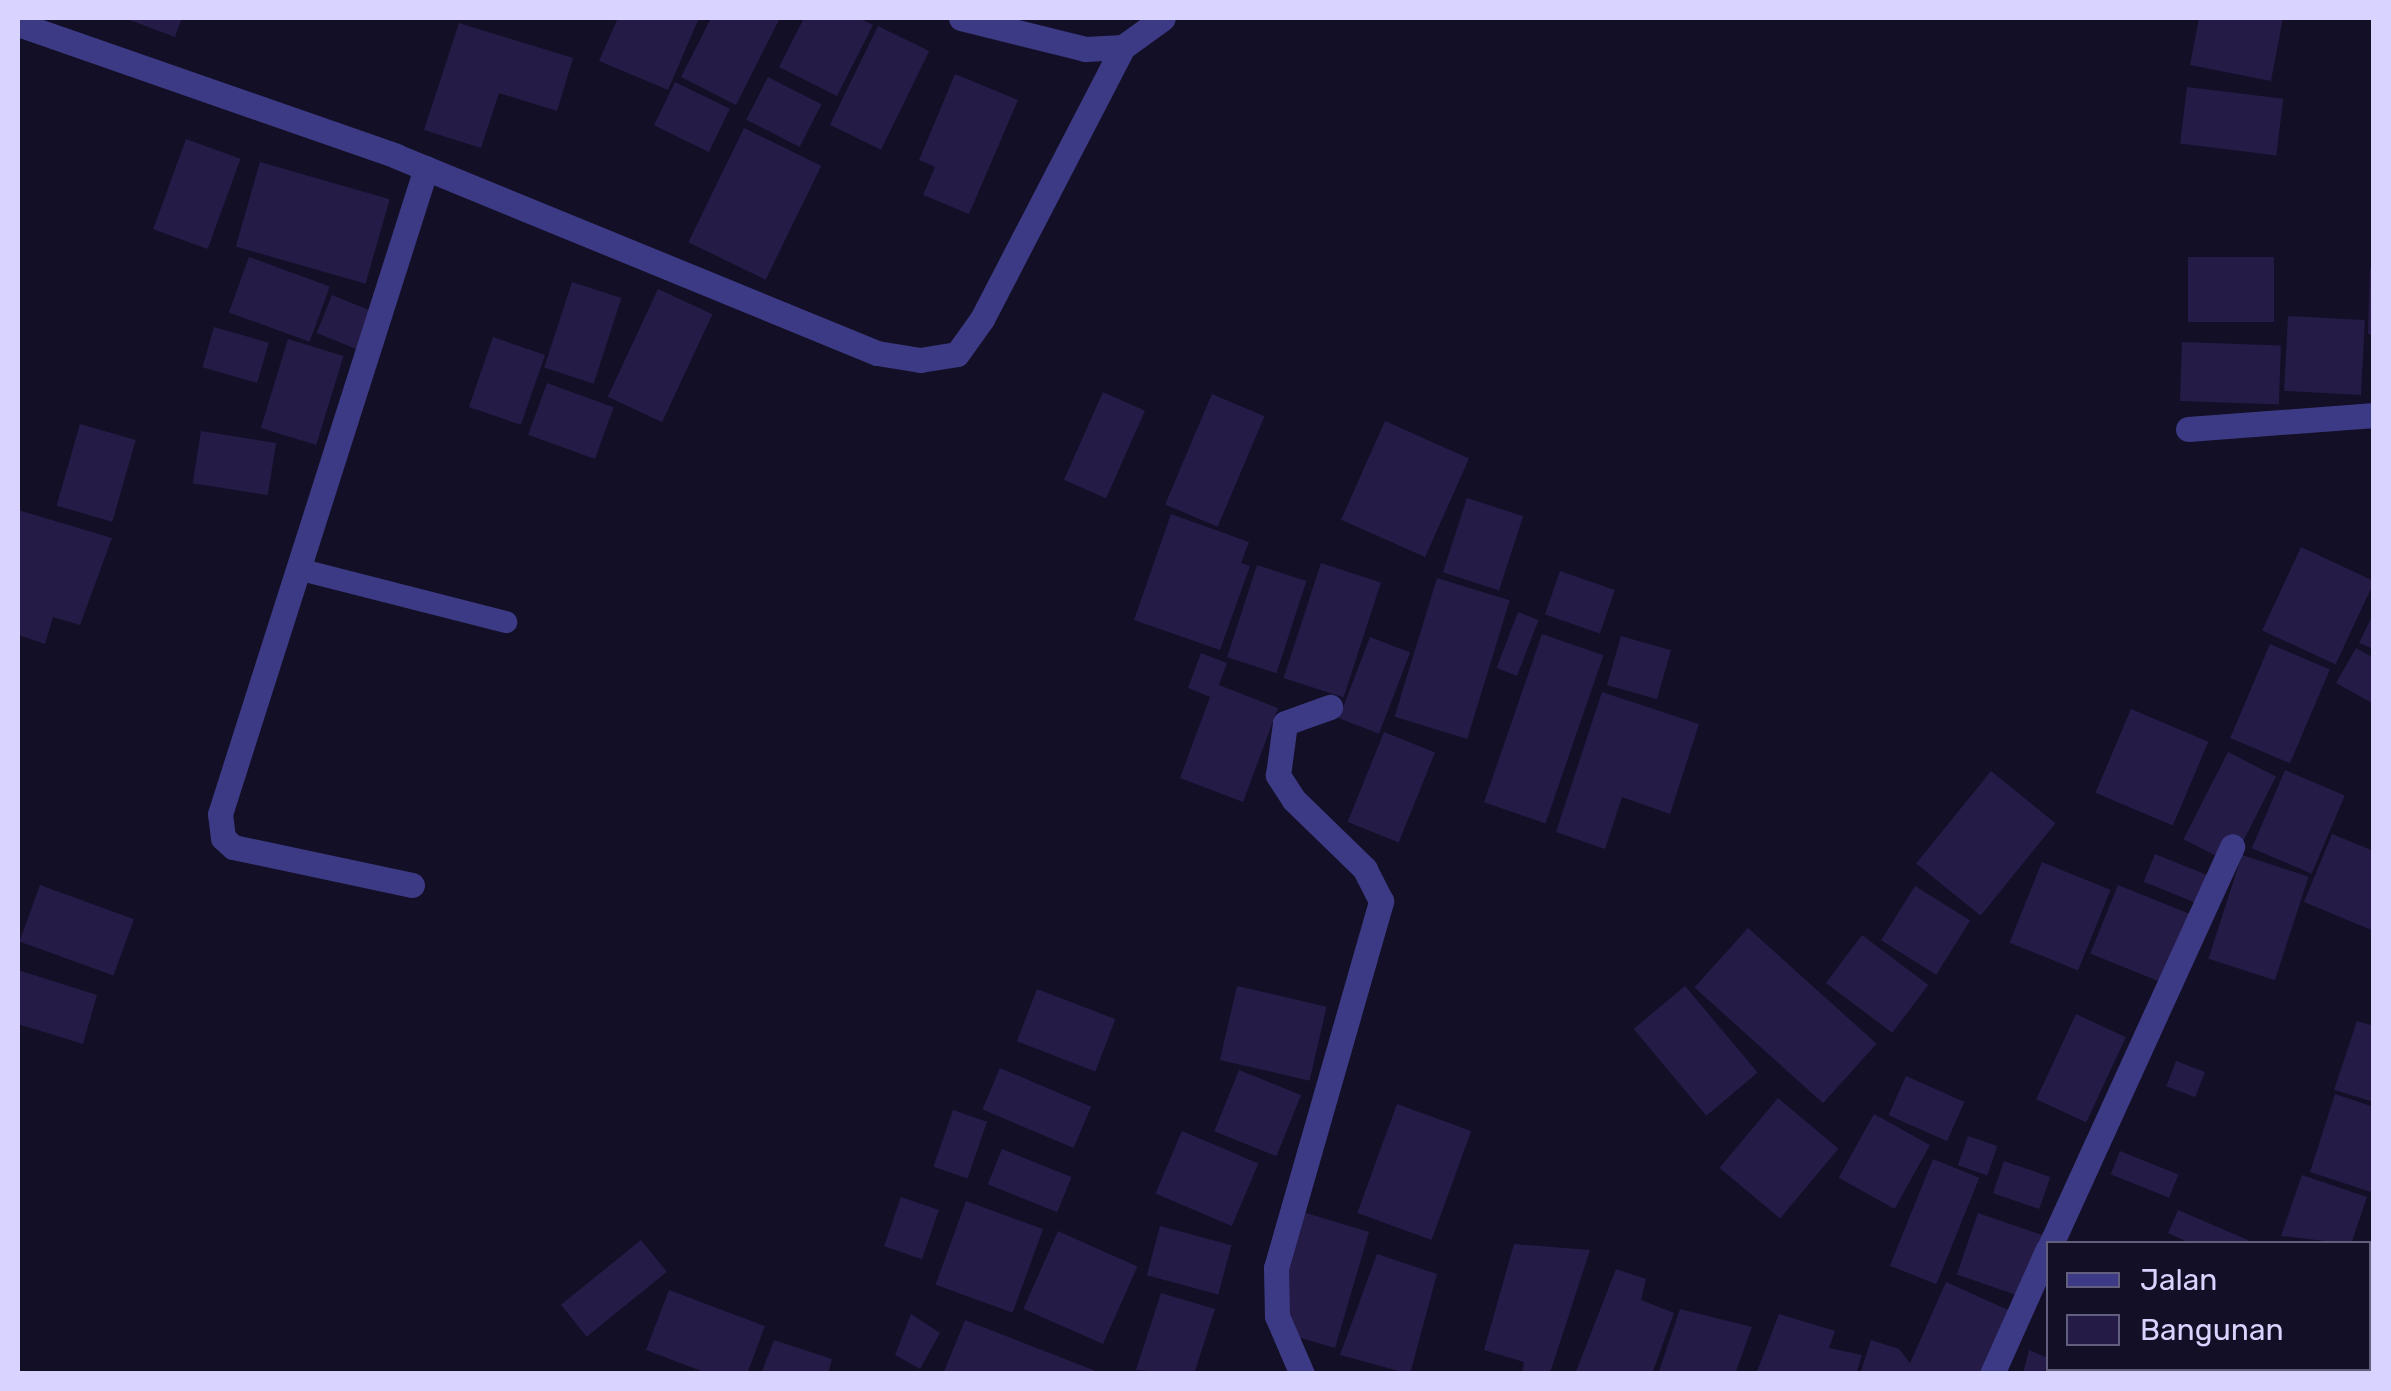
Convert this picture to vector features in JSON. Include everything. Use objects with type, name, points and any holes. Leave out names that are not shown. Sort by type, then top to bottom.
[{"type":"street","points":[[961,18],[1034,40],[1123,48]]},
{"type":"street","points":[[18,24],[426,168],[878,353],[920,360],[957,354],[982,319],[1123,48],[1163,18]]},
{"type":"street","points":[[412,885],[232,847],[223,838],[220,814],[426,168]]},
{"type":"street","points":[[2188,429],[2374,414]]},
{"type":"street","points":[[1302,1374],[1277,1316],[1276,1268],[1381,900],[1365,868],[1294,800],[1278,775],[1278,738],[1285,723],[1330,707]]},
{"type":"street","points":[[2052,1241],[2232,846]]},
{"type":"street","points":[[1992,1374],[2046,1255]]},
{"type":"lane","points":[[298,569],[506,622]]},
{"type":"building","points":[[124,18],[182,18],[175,37]]},
{"type":"building","points":[[618,18],[699,18],[668,90],[599,61]]},
{"type":"building","points":[[711,18],[780,18],[736,105],[681,77]]},
{"type":"building","points":[[804,18],[859,18],[873,25],[837,96],[779,67]]},
{"type":"building","points":[[2199,18],[2283,18],[2271,81],[2190,65]]},
{"type":"building","points":[[459,23],[573,58],[557,111],[499,93],[481,148],[424,130]]},
{"type":"building","points":[[878,26],[929,51],[881,150],[830,125]]},
{"type":"building","points":[[955,74],[1018,100],[969,214],[923,195],[935,167],[919,160]]},
{"type":"building","points":[[768,77],[821,104],[800,147],[746,120]]},
{"type":"building","points":[[675,82],[730,109],[709,152],[654,125]]},
{"type":"building","points":[[2187,87],[2283,99],[2276,155],[2180,144]]},
{"type":"building","points":[[744,128],[821,166],[766,280],[688,242]]},
{"type":"building","points":[[186,139],[241,159],[208,249],[153,229]]},
{"type":"building","points":[[260,162],[390,199],[366,284],[236,247]]},
{"type":"building","points":[[249,257],[330,286],[310,342],[229,312]]},
{"type":"building","points":[[2188,257],[2274,257],[2274,322],[2188,322]]},
{"type":"building","points":[[2370,269],[2374,269],[2374,335],[2368,334]]},
{"type":"building","points":[[572,282],[621,298],[594,384],[544,368]]},
{"type":"building","points":[[658,289],[712,314],[662,422],[608,397]]},
{"type":"building","points":[[332,295],[375,312],[359,350],[317,333]]},
{"type":"building","points":[[2288,316],[2365,320],[2361,395],[2284,391]]},
{"type":"building","points":[[214,327],[269,343],[257,383],[202,367]]},
{"type":"building","points":[[493,337],[545,355],[521,425],[469,407]]},
{"type":"building","points":[[288,339],[343,356],[316,445],[261,428]]},
{"type":"building","points":[[2182,342],[2281,345],[2279,404],[2180,401]]},
{"type":"building","points":[[547,383],[614,407],[595,459],[528,435]]},
{"type":"building","points":[[1103,392],[1145,411],[1106,498],[1064,480]]},
{"type":"building","points":[[1212,394],[1264,416],[1218,527],[1165,504]]},
{"type":"building","points":[[1385,421],[1469,458],[1425,557],[1341,520]]},
{"type":"building","points":[[80,424],[136,440],[112,522],[57,506]]},
{"type":"building","points":[[201,431],[276,443],[268,495],[193,483]]},
{"type":"building","points":[[1467,498],[1523,516],[1499,590],[1443,572]]},
{"type":"building","points":[[18,510],[112,538],[80,625],[53,617],[45,644],[18,635]]},
{"type":"building","points":[[1171,514],[1249,542],[1241,563],[1250,566],[1220,650],[1134,620]]},
{"type":"building","points":[[2301,547],[2374,581],[2336,665],[2262,630]]},
{"type":"building","points":[[1321,563],[1381,582],[1344,698],[1284,678]]},
{"type":"building","points":[[1257,565],[1306,581],[1276,673],[1227,657]]},
{"type":"building","points":[[1560,571],[1615,590],[1600,633],[1545,614]]},
{"type":"building","points":[[1437,578],[1510,600],[1467,739],[1395,717]]},
{"type":"building","points":[[1518,612],[1539,620],[1517,676],[1496,668]]},
{"type":"building","points":[[2374,612],[2374,649],[2359,643]]},
{"type":"building","points":[[1542,634],[1603,655],[1546,823],[1484,802]]},
{"type":"building","points":[[1621,636],[1671,650],[1657,699],[1607,685]]},
{"type":"building","points":[[1370,637],[1410,652],[1379,734],[1339,718]]},
{"type":"building","points":[[2270,644],[2330,669],[2290,763],[2230,738]]},
{"type":"building","points":[[2356,648],[2374,658],[2374,704],[2336,683]]},
{"type":"building","points":[[1201,653],[1227,663],[1219,685],[1278,708],[1243,802],[1180,778],[1210,697],[1188,688]]},
{"type":"building","points":[[1602,692],[1699,724],[1670,814],[1622,797],[1605,849],[1556,832]]},
{"type":"building","points":[[2131,709],[2208,742],[2173,826],[2095,793]]},
{"type":"building","points":[[1384,732],[1435,753],[1399,843],[1348,822]]},
{"type":"building","points":[[2228,752],[2276,777],[2232,864],[2184,839]]},
{"type":"building","points":[[2285,770],[2345,795],[2312,874],[2252,848]]},
{"type":"building","points":[[1991,771],[2056,823],[1981,916],[1916,863]]},
{"type":"building","points":[[2332,834],[2374,851],[2374,931],[2304,902]]},
{"type":"building","points":[[2155,854],[2212,877],[2200,905],[2144,882]]},
{"type":"building","points":[[2242,855],[2309,877],[2275,980],[2208,959]]},
{"type":"building","points":[[2042,862],[2111,890],[2078,970],[2009,943]]},
{"type":"building","points":[[40,885],[134,919],[113,976],[19,941]]},
{"type":"building","points":[[2118,885],[2193,915],[2165,984],[2090,954]]},
{"type":"building","points":[[1915,886],[1970,920],[1936,975],[1881,940]]},
{"type":"building","points":[[1748,928],[1877,1044],[1823,1103],[1694,987]]},
{"type":"building","points":[[1862,935],[1928,985],[1892,1033],[1826,983]]},
{"type":"building","points":[[18,970],[97,995],[83,1044],[18,1024]]},
{"type":"building","points":[[1237,986],[1327,1007],[1310,1081],[1220,1060]]},
{"type":"building","points":[[1685,986],[1758,1073],[1706,1116],[1634,1029]]},
{"type":"building","points":[[1037,989],[1115,1019],[1095,1071],[1017,1041]]},
{"type":"building","points":[[2076,1014],[2126,1037],[2086,1122],[2036,1099]]},
{"type":"building","points":[[2357,1021],[2374,1026],[2374,1102],[2334,1090]]},
{"type":"building","points":[[2176,1061],[2205,1072],[2195,1097],[2166,1086]]},
{"type":"building","points":[[1000,1068],[1091,1107],[1074,1148],[982,1109]]},
{"type":"building","points":[[1239,1070],[1301,1095],[1276,1156],[1214,1131]]},
{"type":"building","points":[[1906,1076],[1964,1102],[1947,1141],[1889,1115]]},
{"type":"building","points":[[2335,1094],[2374,1107],[2374,1193],[2310,1172]]},
{"type":"building","points":[[1778,1098],[1839,1149],[1780,1218],[1720,1168]]},
{"type":"building","points":[[1397,1104],[1471,1131],[1432,1240],[1357,1213]]},
{"type":"building","points":[[953,1110],[987,1122],[968,1178],[933,1167]]},
{"type":"building","points":[[1874,1114],[1930,1145],[1895,1209],[1839,1178]]},
{"type":"building","points":[[1182,1131],[1258,1163],[1232,1226],[1155,1194]]},
{"type":"building","points":[[1968,1136],[1997,1146],[1987,1175],[1958,1165]]},
{"type":"building","points":[[1002,1149],[1072,1177],[1057,1212],[988,1184]]},
{"type":"building","points":[[2120,1151],[2178,1175],[2169,1198],[2111,1174]]},
{"type":"building","points":[[1933,1159],[1979,1178],[1936,1284],[1890,1266]]},
{"type":"building","points":[[2004,1161],[2050,1177],[2039,1209],[1993,1193]]},
{"type":"building","points":[[2302,1175],[2367,1197],[2352,1241],[2281,1236]]},
{"type":"building","points":[[901,1197],[939,1210],[922,1259],[884,1246]]},
{"type":"building","points":[[966,1201],[1043,1229],[1013,1313],[936,1285]]},
{"type":"building","points":[[2178,1210],[2248,1240],[2185,1241],[2168,1233]]},
{"type":"building","points":[[1303,1212],[1369,1232],[1335,1348],[1294,1336],[1280,1284]]},
{"type":"building","points":[[1978,1213],[2043,1235],[2022,1297],[1957,1274]]},
{"type":"building","points":[[1160,1226],[1231,1245],[1218,1294],[1147,1275]]},
{"type":"building","points":[[1058,1231],[1137,1266],[1103,1344],[1023,1309]]},
{"type":"building","points":[[641,1240],[667,1272],[587,1337],[561,1305]]},
{"type":"building","points":[[1514,1244],[1590,1250],[1551,1370],[1544,1374],[1522,1374],[1524,1362],[1484,1350]]},
{"type":"building","points":[[1377,1254],[1437,1274],[1410,1374],[1340,1355]]},
{"type":"building","points":[[1616,1269],[1646,1279],[1641,1300],[1674,1313],[1652,1374],[1575,1374]]},
{"type":"building","points":[[1946,1282],[2015,1313],[1988,1374],[1860,1374],[1871,1340],[1899,1349],[1910,1363]]},
{"type":"building","points":[[669,1290],[765,1326],[747,1374],[709,1374],[646,1350]]},
{"type":"building","points":[[1161,1293],[1215,1309],[1194,1374],[1136,1370]]},
{"type":"building","points":[[2374,1302],[2374,1374],[2343,1374],[2371,1371]]},
{"type":"building","points":[[1680,1309],[1752,1327],[1735,1374],[1658,1374]]},
{"type":"building","points":[[911,1314],[940,1333],[920,1369],[895,1355]]},
{"type":"building","points":[[1779,1314],[1835,1331],[1829,1348],[1862,1355],[1856,1374],[1756,1374]]},
{"type":"building","points":[[965,1320],[1101,1373],[1101,1374],[943,1374]]},
{"type":"building","points":[[774,1340],[832,1359],[828,1374],[761,1374]]},
{"type":"building","points":[[2029,1350],[2046,1357],[2046,1371],[2089,1374],[2023,1374]]},
{"type":"building","points":[[2244,1371],[2288,1371],[2243,1374]]}]
